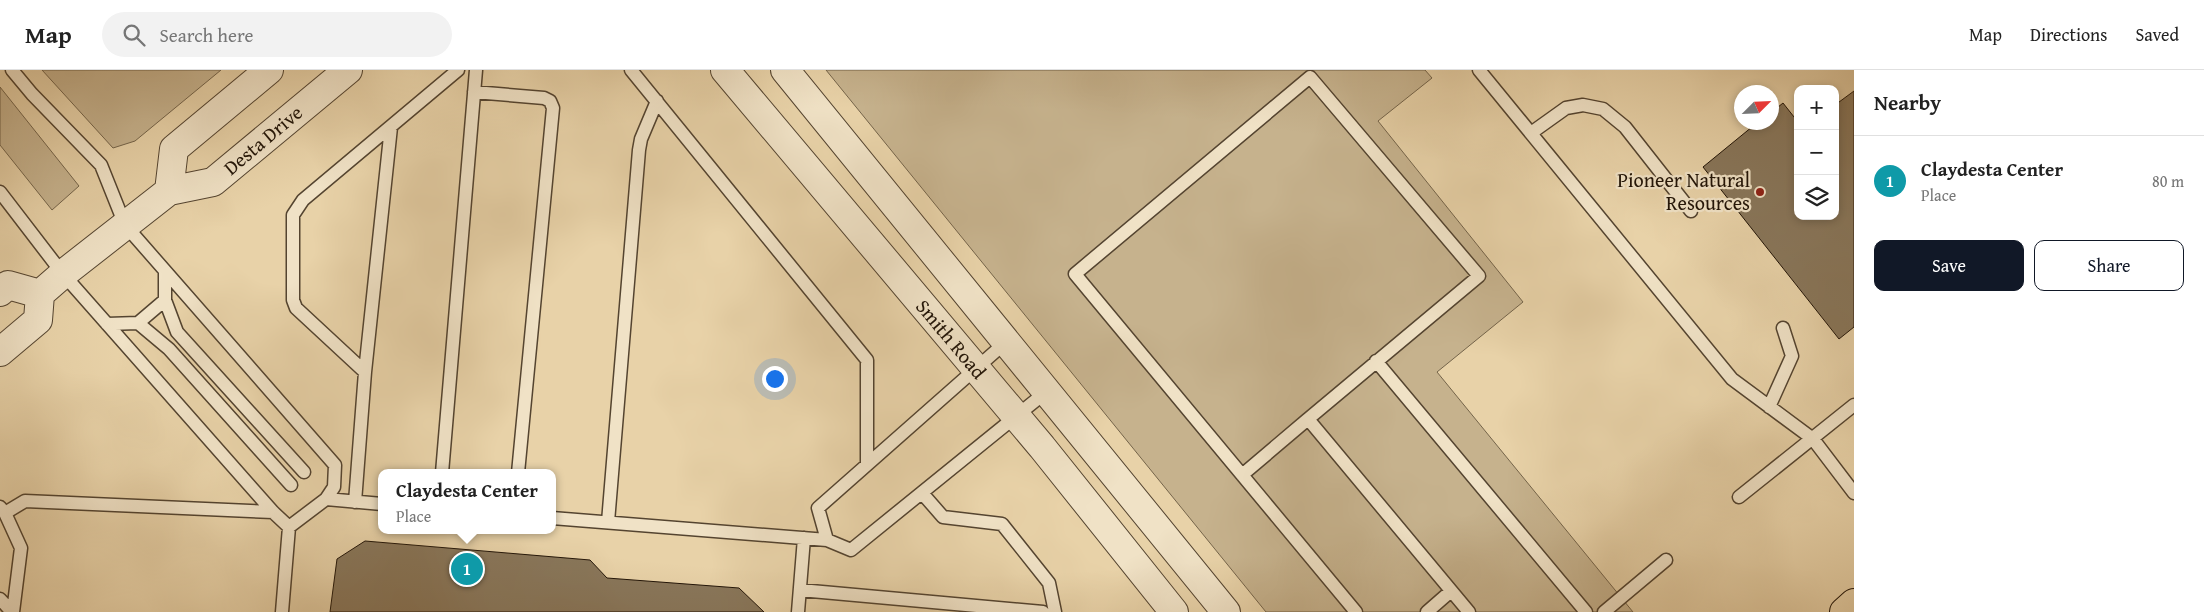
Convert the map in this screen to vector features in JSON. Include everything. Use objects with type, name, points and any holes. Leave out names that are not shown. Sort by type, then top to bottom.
[{"type":"highway","points":[[1844,612],[1854,603]]},
{"type":"street","points":[[169,191],[174,149],[269,70]]},
{"type":"street","name":"Desta Drive","points":[[40,294],[169,191],[213,182],[348,70]]},
{"type":"street","name":"Smith Road","points":[[725,70],[1016,416],[1174,612]]},
{"type":"street","name":"Smith Road","points":[[785,70],[1226,612]]},
{"type":"street","points":[[0,292],[8,285],[40,294],[38,320],[0,352]]},
{"type":"lane","points":[[12,70],[32,94],[101,165],[125,225],[335,465],[334,487],[326,499],[289,527],[282,612]]},
{"type":"lane","points":[[365,372],[296,308],[293,300],[294,215],[303,200],[458,70]]},
{"type":"lane","points":[[442,469],[476,70]]},
{"type":"lane","points":[[631,70],[867,360],[867,464]]},
{"type":"lane","points":[[1479,70],[1732,379],[1813,438],[1854,493]]},
{"type":"lane","points":[[1242,475],[1479,276],[1314,73],[1075,274],[1242,475],[1356,612]]},
{"type":"lane","points":[[474,92],[544,98],[550,101],[553,108],[518,469]]},
{"type":"lane","points":[[608,522],[639,150],[657,101]]},
{"type":"lane","points":[[1531,133],[1566,108],[1583,105],[1603,109],[1625,126],[1691,211]]},
{"type":"lane","points":[[355,502],[365,372],[391,126]]},
{"type":"lane","points":[[0,192],[63,274],[272,512],[289,527]]},
{"type":"lane","points":[[165,271],[165,300],[177,332],[304,472]]},
{"type":"lane","points":[[107,324],[138,323],[165,300]]},
{"type":"lane","points":[[138,323],[169,349],[290,485]]},
{"type":"lane","points":[[1769,407],[1792,356],[1782,328]]},
{"type":"lane","points":[[827,540],[818,508],[1006,342]]},
{"type":"lane","points":[[1376,361],[1586,612]]},
{"type":"lane","points":[[556,518],[827,540],[851,550],[1046,392]]},
{"type":"lane","points":[[1739,496],[1854,405]]},
{"type":"lane","points":[[1308,419],[1469,612]]},
{"type":"lane","points":[[922,492],[943,517],[1002,524],[1049,583],[1055,612]]},
{"type":"lane","points":[[326,499],[378,504]]},
{"type":"lane","points":[[13,612],[21,548],[2,510],[25,501],[272,512]]},
{"type":"lane","points":[[798,612],[804,538]]},
{"type":"lane","points":[[1604,612],[1666,560]]},
{"type":"lane","points":[[800,590],[1043,612]]},
{"type":"lane","points":[[1427,612],[1451,590]]},
{"type":"lane","points":[[0,599],[13,612]]},
{"type":"shaded area","points":[[42,70],[221,70],[135,141],[113,148]]},
{"type":"shaded area","points":[[826,70],[1425,70],[1432,78],[1378,121],[1523,302],[1437,372],[1633,612],[1266,612]]},
{"type":"shaded area","points":[[0,87],[79,186],[52,210],[0,145]]},
{"type":"building","name":"Pioneer Natural Resources","points":[[1854,91],[1854,327],[1839,339],[1703,167],[1748,130],[1779,130],[1779,106],[1783,103],[1794,117],[1794,220],[1839,220],[1839,102]]},
{"type":"building","points":[[365,541],[590,560],[607,578],[739,588],[764,612],[330,612],[337,559]]},
{"type":"place","name":"Pioneer Natural Resources","points":[[1760,192]]},
{"type":"place","name":"Claydesta Center","points":[[467,569]]}]
